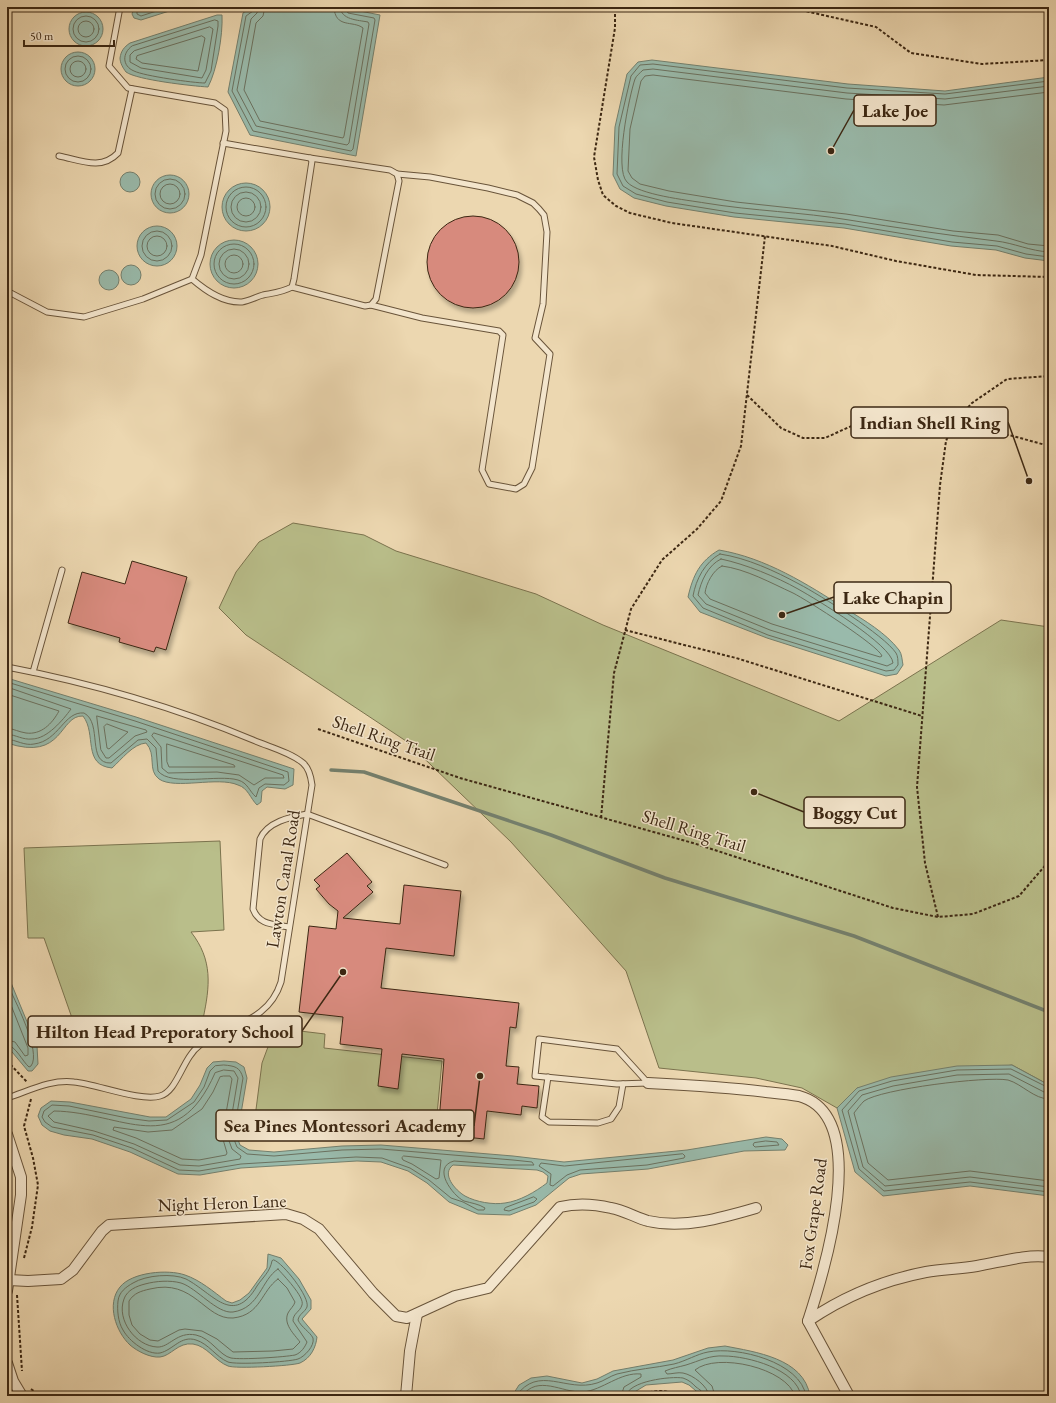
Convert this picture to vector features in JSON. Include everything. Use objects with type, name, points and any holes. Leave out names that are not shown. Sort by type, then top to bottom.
[{"type":"street","name":"Fox Grape Road","points":[[648,1083],[737,1088],[799,1096],[816,1105],[828,1117],[834,1131],[838,1150],[839,1174],[824,1271],[808,1321]]},
{"type":"street","points":[[7,1134],[21,1177],[21,1195],[7,1291]]},
{"type":"street","name":"Night Heron Lane","points":[[9,1280],[28,1281],[61,1279],[73,1270],[102,1231],[109,1225],[286,1214],[319,1228],[373,1293],[396,1316],[407,1318],[455,1296],[488,1288],[560,1207],[576,1204],[612,1208],[649,1221],[689,1224],[727,1217],[756,1208]]},
{"type":"street","points":[[849,1396],[821,1348],[808,1321],[832,1305],[887,1282],[926,1272],[976,1266],[1036,1255],[1049,1257]]},
{"type":"street","points":[[406,1396],[410,1351],[417,1314]]},
{"type":"street","points":[[7,1363],[13,1381],[22,1396]]},
{"type":"lane","points":[[7,291],[47,312],[84,317],[143,299],[192,279],[201,255],[226,132],[225,110],[215,103],[128,88],[109,66],[120,7]]},
{"type":"lane","points":[[59,156],[100,164],[111,160],[118,153],[132,89]]},
{"type":"lane","points":[[192,279],[209,292],[221,298],[232,301],[243,302],[262,295],[285,291],[292,287],[364,306],[371,305],[422,318],[498,331],[503,335],[482,470],[489,484],[516,489],[524,484],[532,468],[550,354],[535,338],[543,304],[547,232],[544,215],[533,203],[510,194],[430,177],[396,174],[390,170],[223,143]]},
{"type":"lane","points":[[292,287],[308,199],[312,162],[310,158]]},
{"type":"lane","points":[[371,305],[376,299],[399,181],[396,174]]},
{"type":"lane","points":[[33,672],[62,570]]},
{"type":"lane","name":"Lawton Canal Road","points":[[7,667],[93,686],[153,703],[235,732],[289,755],[303,763],[310,775],[312,785],[281,982],[277,996],[268,1006],[250,1019],[222,1032],[200,1045],[182,1066],[176,1082],[168,1092],[160,1097],[146,1097],[74,1082],[59,1082],[7,1098]]},
{"type":"lane","points":[[289,927],[262,922],[256,917],[252,909],[260,839],[263,832],[270,826],[292,816],[307,814],[445,865]]},
{"type":"lane","points":[[539,1039],[617,1048],[648,1083],[623,1084],[535,1076],[539,1039]]},
{"type":"lane","points":[[548,1077],[542,1117],[548,1122],[598,1123],[611,1119],[619,1107],[623,1084]]},
{"type":"path","points":[[612,7],[620,7]]},
{"type":"path","points":[[787,7],[876,28],[911,53],[982,64],[1049,60]]},
{"type":"path","points":[[615,8],[615,28],[594,157],[598,180],[603,195],[616,206],[630,213],[672,223],[832,246],[896,261],[976,275],[1049,277]]},
{"type":"path","points":[[601,818],[614,673],[631,609],[662,560],[697,529],[721,501],[741,446],[766,236]]},
{"type":"path","points":[[938,917],[925,863],[917,787],[940,485],[946,441],[953,424],[972,404],[1007,379],[1049,376]]},
{"type":"path","points":[[747,394],[781,428],[804,438],[825,438],[869,418],[925,419],[1013,436],[1049,446]]},
{"type":"path","points":[[625,630],[736,658],[922,716]]},
{"type":"path","name":"Shell Ring Trail","points":[[318,729],[460,778],[693,843],[893,908],[938,917],[973,914],[1019,896],[1049,861]]},
{"type":"path","points":[[640,1396],[659,1390],[685,1396]]},
{"type":"green space","points":[[293,523],[364,535],[396,551],[536,594],[603,625],[839,721],[1001,620],[1049,627],[1049,1085],[1012,1065],[857,1088],[837,1108],[802,1088],[756,1078],[659,1068],[626,971],[511,842],[406,741],[246,635],[219,608],[236,572],[259,542]]},
{"type":"green space","points":[[220,841],[224,930],[191,932],[203,953],[208,974],[207,995],[203,1019],[92,1045],[79,1038],[44,938],[28,938],[24,848]]},
{"type":"green space","points":[[275,1028],[325,1034],[324,1048],[442,1061],[435,1136],[254,1125],[262,1063]]},
{"type":"water","points":[[134,7],[182,7],[141,20],[134,18],[132,14]]},
{"type":"water","points":[[252,7],[340,7],[380,15],[356,156],[250,135],[228,92],[243,13]]},
{"type":"water","points":[[83,12],[89,12],[93,13],[100,19],[103,29],[102,36],[96,43],[89,46],[83,46],[79,45],[72,39],[69,32],[69,26],[70,22],[76,15]]},
{"type":"water","points":[[217,15],[222,15],[220,42],[217,62],[208,87],[141,78],[126,72],[121,64],[121,53],[130,43]]},
{"type":"water","points":[[75,52],[81,52],[85,53],[92,59],[95,69],[94,76],[88,83],[81,86],[75,86],[71,85],[64,79],[61,72],[61,66],[62,62],[68,55]]},
{"type":"water","points":[[652,60],[848,84],[945,91],[1049,77],[1049,261],[1025,258],[996,250],[951,246],[844,228],[734,217],[666,206],[634,198],[620,189],[613,175],[615,127],[627,74],[638,62]]},
{"type":"water","points":[[130,172],[137,175],[140,182],[137,189],[130,192],[123,189],[120,182],[123,175]]},
{"type":"water","points":[[166,175],[174,175],[184,180],[188,187],[188,201],[184,208],[174,213],[166,213],[156,208],[154,205],[151,198],[151,190],[156,180],[159,178]]},
{"type":"water","points":[[246,183],[255,185],[263,190],[268,198],[270,207],[268,216],[263,224],[255,229],[246,231],[237,229],[229,224],[224,216],[222,207],[224,198],[229,190],[237,185]]},
{"type":"water","points":[[157,226],[171,232],[177,246],[171,260],[157,266],[143,260],[137,246],[143,232]]},
{"type":"water","points":[[234,240],[243,242],[251,247],[256,255],[258,264],[256,273],[251,281],[243,286],[234,288],[225,286],[217,281],[212,273],[210,264],[212,255],[217,247],[225,242]]},
{"type":"water","points":[[131,265],[138,268],[141,275],[138,282],[131,285],[124,282],[121,275],[124,268]]},
{"type":"water","points":[[109,270],[116,273],[119,280],[116,287],[109,290],[102,287],[99,280],[102,273]]},
{"type":"water","points":[[719,550],[753,559],[786,573],[867,622],[894,644],[900,652],[903,665],[897,674],[886,676],[767,638],[700,612],[688,597],[692,582],[702,564],[712,554]]},
{"type":"water","points":[[7,678],[136,717],[294,769],[293,785],[285,789],[267,787],[262,791],[261,802],[257,805],[247,791],[238,785],[219,782],[166,782],[159,779],[155,775],[153,771],[151,752],[146,743],[132,749],[112,768],[103,766],[93,755],[87,723],[83,716],[75,718],[69,722],[50,743],[40,747],[26,747],[7,743]]},
{"type":"water","points":[[7,973],[37,1046],[38,1064],[32,1071],[28,1071],[7,1046]]},
{"type":"water","points":[[213,1062],[236,1062],[244,1067],[247,1078],[237,1137],[240,1145],[249,1150],[274,1152],[342,1146],[381,1145],[513,1156],[564,1162],[687,1150],[766,1137],[782,1139],[788,1145],[785,1150],[744,1151],[648,1169],[581,1174],[569,1178],[536,1205],[510,1215],[478,1214],[449,1202],[427,1183],[408,1171],[381,1162],[357,1161],[241,1168],[200,1175],[178,1174],[130,1152],[92,1139],[64,1135],[50,1131],[42,1125],[38,1116],[41,1108],[51,1101],[70,1102],[150,1117],[166,1117],[191,1099],[200,1085],[207,1068]],"holes":[[[453,1165],[537,1170],[548,1176],[547,1183],[522,1198],[500,1204],[479,1201],[465,1196],[457,1190],[451,1182],[448,1173]]]},
{"type":"water","points":[[1012,1065],[1049,1085],[1049,1196],[970,1186],[883,1196],[855,1172],[837,1108],[857,1088],[891,1077],[957,1066]]},
{"type":"water","points":[[268,1254],[281,1258],[299,1279],[311,1300],[311,1309],[302,1319],[317,1337],[314,1348],[304,1361],[295,1364],[264,1367],[233,1367],[223,1364],[203,1348],[193,1344],[183,1345],[164,1356],[156,1357],[140,1352],[130,1345],[121,1333],[114,1318],[114,1301],[120,1287],[133,1278],[160,1272],[178,1273],[207,1286],[226,1301],[232,1303],[240,1300],[249,1293],[267,1268]]},
{"type":"water","points":[[725,1346],[763,1354],[788,1365],[798,1373],[806,1383],[810,1396],[702,1396],[689,1385],[682,1382],[646,1385],[628,1396],[512,1396],[519,1385],[531,1378],[547,1376],[582,1383],[597,1379],[613,1371],[673,1360],[708,1348]]},
{"type":"building","points":[[473,216],[490,220],[505,230],[515,245],[519,262],[515,279],[505,294],[490,304],[473,308],[456,304],[441,294],[431,279],[427,262],[431,245],[441,230],[456,220]]},
{"type":"building","points":[[132,561],[187,577],[166,650],[156,647],[154,652],[119,642],[120,638],[68,623],[82,572],[125,584]]},
{"type":"building","points":[[347,853],[372,882],[367,886],[373,892],[343,918],[400,924],[404,885],[461,891],[454,956],[386,948],[381,988],[519,1003],[516,1028],[510,1027],[506,1066],[519,1067],[517,1084],[539,1086],[537,1108],[522,1106],[521,1115],[487,1111],[484,1139],[438,1134],[444,1059],[402,1054],[398,1089],[378,1086],[382,1049],[340,1044],[343,1017],[299,1012],[309,926],[336,929],[338,911],[329,904],[316,889],[320,886],[314,880]]},
{"type":"waterway","points":[[331,770],[364,772],[551,835],[665,878],[854,936],[1049,1012]]},
{"type":"place","name":"Lake Joe","points":[[831,151]]},
{"type":"place","name":"Indian Shell Ring","points":[[1029,481]]},
{"type":"place","name":"Lake Chapin","points":[[782,615]]},
{"type":"place","name":"Boggy Cut","points":[[754,792]]},
{"type":"place","name":"Hilton Head Preporatory School","points":[[343,972]]},
{"type":"place","name":"Sea Pines Montessori Academy","points":[[480,1076]]}]
